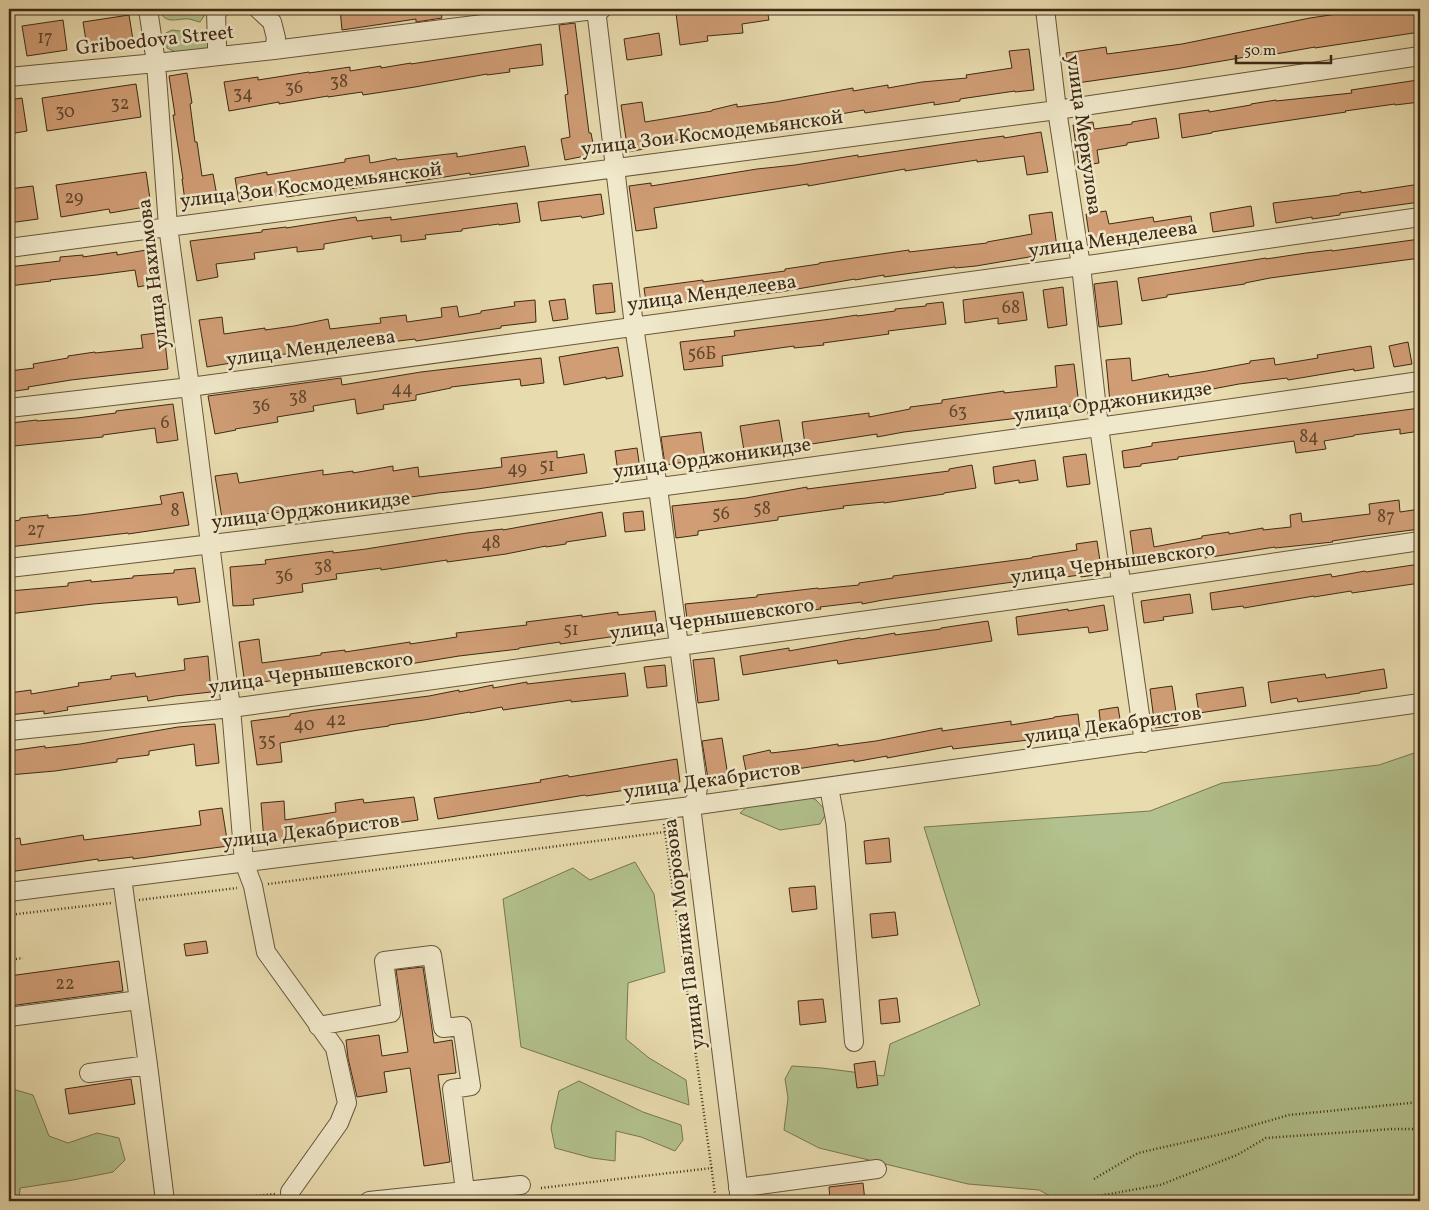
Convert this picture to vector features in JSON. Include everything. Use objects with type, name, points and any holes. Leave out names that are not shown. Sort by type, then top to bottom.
[{"type":"street","name":"улица Нахимова","points":[[148,9],[156,63],[168,226],[231,708],[244,862],[253,886],[266,952],[335,1048],[347,1103],[339,1123],[291,1196]]},
{"type":"street","points":[[258,9],[272,22],[276,38],[274,50]]},
{"type":"street","name":"Griboedova Street","points":[[9,77],[274,50],[598,9]]},
{"type":"street","name":"улица Павлика Морозова","points":[[598,9],[634,326],[680,645],[698,788],[696,799],[691,806],[739,1195]]},
{"type":"street","name":"улица Меркулова","points":[[1045,9],[1057,110],[1081,266],[1099,427],[1144,743]]},
{"type":"street","points":[[216,10],[218,45],[216,56]]},
{"type":"street","name":"улица Зои Космодемьянской","points":[[9,248],[1057,110],[1420,56]]},
{"type":"street","name":"улица Менделеева","points":[[9,408],[190,388],[1081,266],[1420,217]]},
{"type":"street","name":"улица Орджоникидзе","points":[[9,568],[209,545],[658,488],[1420,381]]},
{"type":"street","name":"улица Чернышевского","points":[[9,731],[231,708],[1122,585],[1420,541]]},
{"type":"street","name":"улица Декабристов","points":[[9,892],[691,806],[1420,703]]},
{"type":"street","points":[[829,787],[836,825],[854,1042]]},
{"type":"street","points":[[122,878],[148,1065],[164,1201]]},
{"type":"street","points":[[318,1026],[391,1013],[384,962],[432,955],[443,1028],[462,1026],[471,1086],[452,1089],[466,1191]]},
{"type":"street","points":[[9,1017],[139,1000]]},
{"type":"street","points":[[89,1074],[148,1065]]},
{"type":"street","points":[[739,1195],[876,1169]]},
{"type":"street","points":[[369,1201],[521,1185]]},
{"type":"path","points":[[663,809],[716,1201]]},
{"type":"path","points":[[9,915],[253,886],[665,832]]},
{"type":"path","points":[[9,960],[24,958]]},
{"type":"path","points":[[1094,1179],[1138,1153],[1226,1133],[1289,1115],[1420,1102]]},
{"type":"path","points":[[1098,1196],[1160,1185],[1237,1155],[1266,1138],[1392,1129],[1420,1130]]},
{"type":"path","points":[[541,1188],[712,1168]]},
{"type":"path","points":[[235,1201],[235,1198],[291,1196]]},
{"type":"green space","points":[[159,9],[206,9],[206,13],[200,22],[188,19],[169,20],[163,17]]},
{"type":"green space","points":[[210,29],[211,50],[180,54],[167,48],[166,33],[172,30],[194,33]]},
{"type":"green space","points":[[1420,751],[1420,1201],[1060,1201],[1039,1190],[968,1184],[819,1148],[784,1130],[788,1098],[785,1079],[792,1066],[884,1076],[890,1044],[980,1005],[924,827],[1150,811],[1222,783],[1379,765]]},
{"type":"green space","points":[[799,792],[816,800],[827,812],[820,824],[780,830],[740,813],[748,806],[769,805],[787,801]]},
{"type":"green space","points":[[635,862],[654,894],[665,972],[628,983],[626,1039],[649,1058],[686,1080],[689,1105],[521,1047],[503,899],[573,868],[590,880]]},
{"type":"green space","points":[[579,1081],[643,1112],[681,1125],[683,1140],[675,1151],[641,1137],[616,1131],[615,1161],[592,1158],[555,1148],[551,1128],[559,1091]]},
{"type":"green space","points":[[9,1088],[33,1095],[49,1136],[68,1143],[97,1133],[119,1138],[125,1160],[113,1172],[20,1188],[19,1201],[9,1201]]},
{"type":"building","points":[[340,9],[440,9],[442,18],[416,22],[416,19],[342,30]]},
{"type":"building","points":[[711,9],[767,9],[769,20],[742,24],[743,33],[707,36],[708,41],[680,45],[676,13]]},
{"type":"building","points":[[1370,9],[1420,9],[1420,32],[1070,84],[1066,53],[1106,47],[1107,54],[1182,44],[1310,18]]},
{"type":"building","points":[[129,15],[134,46],[88,53],[83,22]]},
{"type":"building","points":[[63,20],[67,50],[27,56],[22,26]]},
{"type":"building","points":[[575,23],[589,133],[591,133],[595,154],[565,160],[561,139],[570,137],[565,95],[568,94],[559,25]]},
{"type":"building","points":[[659,33],[662,55],[627,60],[624,39]]},
{"type":"building","points":[[541,44],[543,65],[509,69],[510,72],[487,74],[363,95],[362,92],[328,96],[229,111],[224,82],[258,77],[258,80],[350,67],[350,71],[381,66],[381,68]]},
{"type":"building","points":[[1029,49],[1034,90],[960,99],[960,101],[934,105],[934,102],[865,113],[864,110],[772,125],[772,127],[649,144],[649,148],[628,152],[621,105],[642,102],[645,122],[712,111],[737,104],[737,107],[775,102],[853,88],[853,91],[888,85],[888,88],[922,82],[967,78],[966,75],[1012,68],[1009,51]]},
{"type":"building","points":[[187,73],[192,103],[190,104],[195,142],[197,142],[202,176],[213,174],[217,196],[185,201],[169,76]]},
{"type":"building","points":[[1418,80],[1420,102],[1345,111],[1182,138],[1179,114],[1209,110],[1209,112],[1276,100],[1352,93],[1351,90]]},
{"type":"building","points":[[136,84],[141,117],[47,131],[42,98]]},
{"type":"building","points":[[22,98],[27,131],[9,134],[9,100]]},
{"type":"building","points":[[1156,118],[1159,138],[1097,150],[1099,163],[1079,166],[1073,125],[1093,122],[1094,129],[1132,124],[1132,122]]},
{"type":"building","points":[[1041,132],[1048,172],[1027,175],[1024,156],[977,162],[977,160],[905,171],[905,169],[808,186],[808,184],[654,208],[657,228],[636,231],[629,186],[651,183],[651,186],[858,155],[858,157]]},
{"type":"building","points":[[525,146],[529,166],[406,183],[406,179],[350,189],[350,187],[287,197],[286,194],[239,202],[235,178],[267,172],[267,175],[345,162],[345,159],[369,155],[370,163],[396,158],[397,160],[457,153],[457,157]]},
{"type":"building","points":[[146,172],[151,206],[110,213],[109,209],[61,217],[56,185]]},
{"type":"building","points":[[1420,184],[1420,202],[1276,223],[1273,203]]},
{"type":"building","points":[[33,186],[38,219],[9,223],[9,189]]},
{"type":"building","points":[[601,194],[604,214],[582,218],[581,216],[541,221],[538,202]]},
{"type":"building","points":[[517,203],[520,222],[425,235],[426,239],[401,242],[401,235],[372,239],[372,236],[324,244],[324,249],[297,252],[297,247],[254,253],[255,259],[216,264],[218,277],[197,281],[190,241],[356,217],[357,221],[391,217],[391,220]]},
{"type":"building","points":[[1251,206],[1254,226],[1213,232],[1210,213]]},
{"type":"building","points":[[1106,211],[1109,224],[1153,217],[1154,222],[1191,216],[1194,234],[1091,248],[1086,214]]},
{"type":"building","points":[[1052,212],[1058,254],[976,266],[955,267],[884,277],[884,275],[780,292],[719,299],[718,297],[647,309],[644,288],[785,271],[785,269],[819,263],[909,250],[909,252],[987,243],[1032,234],[1029,215]]},
{"type":"building","points":[[1420,239],[1420,258],[1270,278],[1142,301],[1138,278],[1266,258]]},
{"type":"building","points":[[152,249],[158,283],[138,287],[135,270],[9,286],[9,267],[60,261],[60,257],[83,255],[83,257],[117,252],[117,255]]},
{"type":"building","points":[[1117,281],[1122,324],[1099,327],[1094,284]]},
{"type":"building","points":[[612,283],[615,312],[596,314],[593,285]]},
{"type":"building","points":[[1063,287],[1067,325],[1048,328],[1043,290]]},
{"type":"building","points":[[1023,292],[1027,320],[998,324],[998,318],[965,323],[963,300]]},
{"type":"building","points":[[565,299],[568,319],[553,321],[549,301]]},
{"type":"building","points":[[535,300],[536,322],[501,326],[501,328],[416,341],[415,339],[347,347],[346,342],[207,367],[199,320],[222,317],[224,334],[294,326],[328,319],[330,329],[381,323],[380,318],[406,315],[407,322],[442,317],[441,308],[457,306],[459,317],[481,313],[481,311],[515,306],[514,302]]},
{"type":"building","points":[[943,302],[946,324],[888,331],[889,334],[823,343],[824,345],[794,348],[794,346],[722,356],[723,366],[684,370],[680,342],[735,336],[734,331],[895,311],[895,309],[926,306],[926,304]]},
{"type":"building","points":[[164,332],[168,369],[71,380],[9,392],[9,371],[34,368],[33,364],[68,358],[68,356],[143,348],[141,335]]},
{"type":"building","points":[[1408,342],[1412,364],[1394,367],[1389,346]]},
{"type":"building","points":[[1371,346],[1374,368],[1354,371],[1354,369],[1288,380],[1287,378],[1239,384],[1186,394],[1186,392],[1110,402],[1106,360],[1130,358],[1132,381],[1168,374],[1169,377],[1207,371],[1250,363],[1250,361],[1274,358],[1275,365],[1318,358],[1317,355]]},
{"type":"building","points":[[618,347],[623,376],[606,379],[606,377],[564,385],[559,357]]},
{"type":"building","points":[[541,358],[544,383],[521,386],[520,379],[451,387],[416,395],[416,400],[383,405],[384,409],[357,414],[355,399],[313,406],[314,411],[277,417],[278,422],[215,434],[208,396],[341,378],[342,385],[421,372]]},
{"type":"building","points":[[1074,364],[1079,405],[1042,410],[1043,415],[877,437],[877,434],[805,445],[802,422],[869,413],[869,417],[910,409],[910,407],[942,403],[942,400],[1004,391],[1004,393],[1057,387],[1055,366]]},
{"type":"building","points":[[173,404],[178,440],[157,443],[155,428],[103,435],[103,437],[14,446],[11,423],[77,418]]},
{"type":"building","points":[[1420,408],[1420,431],[1400,434],[1400,429],[1354,435],[1324,441],[1326,449],[1296,453],[1294,441],[1178,457],[1178,459],[1124,468],[1122,451],[1152,446],[1152,443]]},
{"type":"building","points":[[779,420],[784,451],[745,457],[740,426]]},
{"type":"building","points":[[701,432],[705,459],[665,465],[661,437]]},
{"type":"building","points":[[637,448],[640,469],[618,472],[615,451]]},
{"type":"building","points":[[557,451],[557,458],[584,454],[587,473],[438,493],[371,505],[371,502],[333,507],[333,503],[250,516],[250,514],[222,518],[215,476],[237,473],[239,483],[323,470],[323,475],[353,471],[353,473],[393,466],[393,471],[418,467],[419,477],[502,467],[501,458]]},
{"type":"building","points":[[1086,454],[1090,484],[1067,487],[1063,457]]},
{"type":"building","points":[[1035,460],[1038,480],[1019,483],[1019,480],[995,484],[993,467]]},
{"type":"building","points":[[972,465],[976,488],[884,503],[843,506],[844,508],[778,517],[778,520],[698,531],[698,535],[676,538],[672,506],[746,498],[807,487],[807,489],[949,471],[949,469]]},
{"type":"building","points":[[183,492],[189,525],[128,534],[9,547],[9,522],[20,520],[20,518],[48,515],[48,518],[81,515],[162,504],[160,496]]},
{"type":"building","points":[[1399,500],[1400,512],[1420,509],[1420,529],[1333,542],[1275,547],[1205,558],[1205,555],[1135,567],[1130,531],[1151,528],[1154,547],[1229,532],[1229,534],[1263,528],[1263,530],[1291,527],[1290,515],[1301,513],[1302,522],[1370,514],[1369,504]]},
{"type":"building","points":[[643,511],[645,530],[625,532],[623,513]]},
{"type":"building","points":[[602,512],[606,536],[506,554],[336,574],[337,579],[302,584],[303,592],[253,599],[254,605],[233,606],[230,567],[266,564],[265,560],[333,551],[333,553],[366,549],[467,533],[503,530]]},
{"type":"building","points":[[1097,541],[1102,574],[1035,581],[1035,579],[862,604],[862,602],[820,607],[821,609],[688,626],[685,604],[859,585],[859,583],[893,578],[893,576],[1032,558],[1077,550],[1076,544]]},
{"type":"building","points":[[1420,564],[1420,583],[1352,593],[1351,591],[1314,596],[1244,608],[1243,606],[1212,610],[1210,593],[1331,574],[1332,577]]},
{"type":"building","points":[[195,568],[200,602],[178,605],[177,597],[9,614],[9,591],[68,586],[68,583],[91,580],[91,582],[174,573],[174,570]]},
{"type":"building","points":[[1190,594],[1193,613],[1163,617],[1164,620],[1144,623],[1141,601]]},
{"type":"building","points":[[1104,605],[1108,630],[1089,633],[1088,627],[1018,635],[1016,617]]},
{"type":"building","points":[[655,611],[658,632],[560,644],[560,642],[391,667],[282,681],[281,679],[245,685],[239,642],[259,639],[262,663],[321,655],[321,653],[345,650],[345,652],[457,637],[456,633],[527,625],[526,622],[582,615],[582,617],[618,612],[618,615]]},
{"type":"building","points":[[988,621],[992,641],[838,664],[837,660],[743,675],[740,656],[789,648],[789,651],[860,638],[941,629]]},
{"type":"building","points":[[208,656],[211,692],[148,701],[147,696],[67,707],[68,710],[44,714],[44,711],[9,715],[9,693],[31,690],[31,694],[79,686],[78,683],[111,679],[111,676],[135,673],[136,677],[185,670],[184,659]]},
{"type":"building","points":[[714,658],[719,700],[698,703],[693,660]]},
{"type":"building","points":[[665,665],[667,686],[647,688],[644,667]]},
{"type":"building","points":[[1384,669],[1387,688],[1298,702],[1297,698],[1271,703],[1268,682],[1325,674],[1326,678]]},
{"type":"building","points":[[625,673],[628,696],[571,702],[571,700],[503,710],[502,707],[280,743],[282,762],[257,765],[251,721],[290,716],[290,714],[315,710],[429,696],[459,690],[459,692],[493,685],[493,688],[527,682],[527,684]]},
{"type":"building","points":[[1172,686],[1178,725],[1155,728],[1150,689]]},
{"type":"building","points":[[1243,687],[1246,706],[1199,713],[1196,694]]},
{"type":"building","points":[[1118,707],[1121,725],[1101,728],[1099,710]]},
{"type":"building","points":[[1078,714],[1080,731],[1043,736],[1044,738],[953,749],[952,746],[887,758],[887,756],[854,762],[854,760],[784,771],[784,768],[747,776],[743,756],[770,750],[771,753],[876,741],[942,728],[942,731],[1011,721],[1011,725]]},
{"type":"building","points":[[215,724],[219,763],[196,766],[194,744],[149,751],[149,755],[117,759],[117,762],[55,771],[9,775],[9,751],[80,744],[178,727]]},
{"type":"building","points":[[722,738],[728,776],[708,779],[702,741]]},
{"type":"building","points":[[677,759],[680,782],[585,795],[438,819],[434,798]]},
{"type":"building","points":[[414,797],[418,820],[339,831],[339,829],[287,839],[264,841],[261,803],[284,801],[285,820],[336,812],[335,803],[363,799],[364,803]]},
{"type":"building","points":[[222,808],[228,846],[133,859],[133,857],[98,861],[98,859],[9,872],[9,840],[20,838],[21,845],[83,835],[84,840],[201,825],[199,811]]},
{"type":"building","points":[[889,838],[891,862],[866,864],[864,841]]},
{"type":"building","points":[[815,886],[817,909],[792,912],[789,888]]},
{"type":"building","points":[[895,912],[898,935],[872,938],[870,914]]},
{"type":"building","points":[[206,941],[208,953],[186,956],[184,944]]},
{"type":"building","points":[[119,961],[123,991],[9,1006],[9,976]]},
{"type":"building","points":[[423,967],[434,1043],[452,1040],[456,1073],[438,1075],[450,1162],[424,1166],[410,1068],[384,1072],[387,1092],[357,1097],[346,1040],[379,1035],[382,1056],[408,1052],[396,970]]},
{"type":"building","points":[[897,998],[900,1022],[881,1024],[879,1000]]},
{"type":"building","points":[[823,999],[826,1022],[800,1025],[798,1001]]},
{"type":"building","points":[[875,1061],[878,1085],[857,1088],[854,1064]]},
{"type":"building","points":[[131,1079],[135,1104],[69,1114],[65,1089]]},
{"type":"building","points":[[863,1183],[865,1201],[830,1201],[829,1187]]}]
